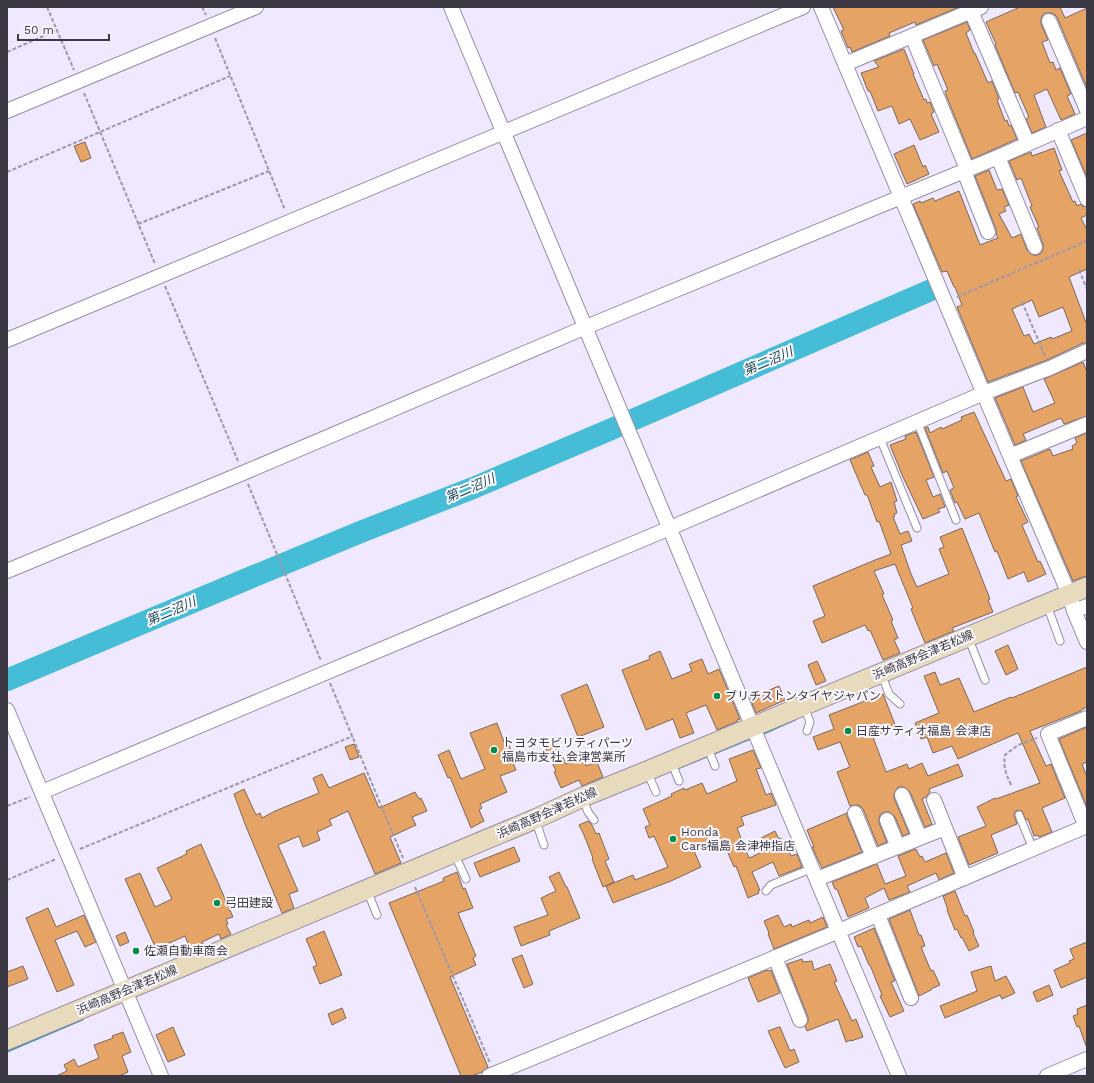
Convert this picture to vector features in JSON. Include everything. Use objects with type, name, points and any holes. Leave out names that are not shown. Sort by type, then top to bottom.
[{"type":"main road","name":"浜崎高野会津若松線","points":[[7,1040],[128,997],[370,898],[411,878],[457,861],[585,804],[650,778],[676,772],[712,758],[756,733],[807,714],[881,673],[971,644],[1049,612],[1077,604],[1087,587]]},
{"type":"street","points":[[7,111],[256,7]]},
{"type":"street","points":[[451,7],[586,326],[899,1076]]},
{"type":"street","points":[[7,340],[803,7]]},
{"type":"street","points":[[821,7],[1066,590],[1077,604],[1087,642]]},
{"type":"street","points":[[845,64],[976,9],[1028,144]]},
{"type":"street","points":[[1049,21],[1087,110]]},
{"type":"street","points":[[912,36],[966,170],[988,232]]},
{"type":"street","points":[[7,571],[236,476],[586,326],[998,157],[1087,118]]},
{"type":"street","points":[[1058,130],[1087,199]]},
{"type":"street","points":[[998,157],[1035,248]]},
{"type":"street","points":[[42,792],[670,528],[984,393],[1087,352]]},
{"type":"street","points":[[1010,456],[1087,424]]},
{"type":"street","points":[[7,710],[160,1076]]},
{"type":"street","points":[[492,1075],[878,915],[1087,826],[1048,734],[1087,718]]},
{"type":"street","points":[[902,795],[920,838]]},
{"type":"street","points":[[934,800],[965,878]]},
{"type":"street","points":[[855,813],[874,857]]},
{"type":"street","points":[[887,820],[898,847]]},
{"type":"street","points":[[815,874],[874,857],[945,828]]},
{"type":"street","points":[[878,915],[911,998]]},
{"type":"street","points":[[775,957],[800,1020]]},
{"type":"street","points":[[1047,1076],[1087,1059]]},
{"type":"lane","points":[[917,422],[956,520]]},
{"type":"lane","points":[[880,438],[917,528]]},
{"type":"lane","points":[[1049,612],[1060,641]]},
{"type":"lane","points":[[971,644],[985,680]]},
{"type":"lane","points":[[881,673],[889,694],[900,704]]},
{"type":"lane","points":[[807,714],[807,731]]},
{"type":"lane","points":[[650,778],[656,792]]},
{"type":"lane","points":[[585,804],[594,820]]},
{"type":"lane","points":[[1019,815],[1032,849]]},
{"type":"lane","points":[[538,826],[544,845]]},
{"type":"lane","points":[[457,861],[466,879]]},
{"type":"lane","points":[[766,891],[771,886],[815,874]]},
{"type":"lane","points":[[370,898],[377,915]]},
{"type":"path","points":[[202,7],[290,222]]},
{"type":"path","points":[[7,52],[57,30]]},
{"type":"path","points":[[7,172],[230,76]]},
{"type":"path","points":[[138,224],[269,171]]},
{"type":"path","points":[[945,302],[1087,241]]},
{"type":"path","points":[[1079,270],[1087,289]]},
{"type":"path","points":[[1022,302],[1050,368]]},
{"type":"path","points":[[279,559],[492,1075]]},
{"type":"path","points":[[1011,785],[1005,773],[1003,764],[1005,755],[1018,745],[1048,734]]},
{"type":"path","points":[[7,880],[353,736]]},
{"type":"path","points":[[7,806],[42,792]]},
{"type":"building","points":[[833,7],[959,7],[916,25],[915,22],[889,33],[890,36],[852,52],[850,47],[848,48],[841,31],[844,30]]},
{"type":"building","points":[[1020,7],[1060,7],[1065,18],[1087,8],[1087,88],[1057,17],[1050,13],[1045,13],[1042,16],[1041,24],[1048,40],[1042,42],[1050,63],[1053,62],[1056,70],[1060,68],[1071,94],[1067,96],[1075,114],[1061,120],[1047,89],[1034,95],[1046,127],[1032,133],[1026,119],[1029,117],[1018,92],[1015,93],[986,22]]},
{"type":"building","points":[[967,22],[970,30],[966,33],[974,53],[988,83],[992,81],[1005,121],[1007,120],[1009,126],[1011,125],[1017,139],[972,159],[946,95],[945,91],[948,90],[937,64],[934,66],[923,40]]},
{"type":"building","points":[[904,49],[924,100],[926,99],[927,103],[930,102],[934,112],[931,114],[939,132],[920,140],[910,119],[899,124],[892,106],[878,111],[861,73],[879,67],[874,61]]},
{"type":"building","points":[[1087,133],[1087,177],[1071,140]]},
{"type":"building","points":[[85,142],[91,158],[81,162],[74,146]]},
{"type":"building","points":[[914,145],[923,167],[925,165],[929,174],[907,184],[894,154]]},
{"type":"building","points":[[1054,148],[1062,170],[1059,171],[1073,202],[1075,201],[1077,206],[1081,204],[1082,206],[1087,207],[1087,215],[1081,218],[1087,230],[1087,269],[1069,277],[1087,325],[1087,343],[1083,343],[1047,360],[988,382],[957,307],[962,305],[955,287],[947,271],[942,272],[913,204],[920,201],[921,203],[933,198],[935,201],[959,191],[980,245],[998,238],[996,229],[975,176],[989,170],[997,190],[1002,189],[1009,205],[1004,207],[1006,211],[999,214],[1012,238],[1021,234],[1027,250],[1033,255],[1038,255],[1042,252],[1043,248],[1037,228],[1039,227],[1030,207],[1032,206],[1021,178],[1017,180],[1009,161],[1031,152],[1032,156]],"holes":[[[1032,300],[1039,317],[1063,307],[1072,331],[1034,344],[1029,334],[1024,336],[1012,309]]]},
{"type":"building","points":[[1083,362],[1087,372],[1087,416],[1064,424],[1061,418],[1023,434],[1026,440],[1015,445],[995,398],[1023,387],[1033,412],[1055,403],[1044,379]]},
{"type":"building","points":[[974,412],[1006,481],[1011,479],[1018,496],[1016,497],[1028,522],[1022,525],[1038,562],[1040,561],[1046,574],[1028,582],[1024,572],[1008,579],[979,513],[965,519],[957,502],[955,503],[950,490],[954,488],[947,471],[943,473],[925,428],[928,427],[930,433],[941,427],[942,429],[962,420],[961,417]]},
{"type":"building","points":[[916,432],[934,477],[926,480],[933,497],[940,494],[945,507],[938,509],[940,512],[923,519],[890,445],[906,439],[905,436]]},
{"type":"building","points":[[1087,433],[1087,576],[1073,581],[1021,461],[1050,449],[1053,456],[1073,449],[1072,446],[1077,443],[1075,438]]},
{"type":"building","points":[[868,452],[874,466],[871,467],[880,487],[891,482],[897,501],[894,502],[897,513],[894,514],[895,516],[893,517],[900,534],[908,531],[912,541],[901,545],[917,587],[949,574],[939,549],[944,547],[940,537],[962,528],[990,599],[988,600],[993,612],[952,628],[954,631],[925,643],[911,609],[913,608],[895,564],[874,571],[884,594],[882,595],[893,620],[891,621],[898,638],[894,640],[900,653],[883,660],[870,630],[868,631],[865,625],[822,643],[813,621],[825,616],[813,586],[891,554],[879,521],[877,522],[868,497],[865,495],[850,460]]},
{"type":"building","points":[[1008,645],[1018,669],[1006,675],[995,651]]},
{"type":"building","points":[[660,651],[672,679],[692,671],[689,664],[702,659],[708,674],[719,669],[740,719],[717,730],[706,705],[686,713],[694,733],[680,738],[673,719],[646,730],[622,670],[650,659],[649,656]]},
{"type":"building","points":[[817,661],[826,681],[816,685],[808,665]]},
{"type":"building","points":[[1087,667],[1087,707],[1081,711],[1030,731],[1046,766],[1051,764],[1065,798],[1042,808],[1052,832],[1039,837],[1038,835],[1034,836],[1028,819],[1026,820],[1022,811],[1017,810],[1014,815],[1017,824],[991,835],[998,853],[969,865],[958,837],[986,826],[977,807],[995,798],[996,799],[1040,783],[1018,733],[958,759],[952,746],[933,753],[927,737],[921,739],[915,723],[939,713],[924,676],[935,672],[940,685],[959,678],[974,712]]},
{"type":"building","points":[[587,684],[604,727],[578,737],[561,695]]},
{"type":"building","points":[[779,686],[785,700],[756,713],[750,698]]},
{"type":"building","points":[[883,694],[896,727],[873,737],[886,772],[907,764],[909,769],[922,763],[928,776],[958,764],[963,776],[929,789],[930,792],[922,799],[932,824],[925,827],[910,792],[903,787],[898,787],[894,794],[894,798],[909,833],[903,836],[895,817],[889,812],[884,812],[880,815],[879,823],[887,842],[878,846],[863,809],[857,805],[850,806],[837,772],[850,767],[840,742],[818,750],[813,737],[834,729],[829,715]]},
{"type":"building","points":[[497,723],[504,742],[507,741],[514,757],[511,758],[516,770],[500,776],[507,792],[480,804],[482,808],[479,810],[484,821],[471,828],[450,777],[448,778],[438,755],[449,750],[461,779],[485,769],[470,733]]},
{"type":"building","points":[[1087,727],[1087,762],[1082,764],[1087,777],[1087,807],[1059,739]]},
{"type":"building","points":[[556,742],[566,764],[583,758],[586,766],[597,762],[603,777],[582,786],[579,780],[561,788],[554,772],[556,771],[545,747]]},
{"type":"building","points":[[354,744],[359,757],[350,760],[345,747]]},
{"type":"building","points":[[753,750],[761,768],[756,769],[766,795],[771,793],[776,805],[741,817],[744,825],[737,828],[749,858],[767,850],[761,838],[775,831],[779,839],[781,838],[782,841],[784,840],[791,856],[797,854],[802,867],[779,876],[773,862],[752,872],[760,890],[758,891],[759,893],[748,898],[736,866],[734,867],[722,839],[694,851],[701,867],[671,881],[613,903],[606,886],[633,875],[635,880],[668,867],[654,836],[649,838],[645,827],[650,825],[643,809],[672,796],[671,794],[684,788],[685,790],[702,783],[707,794],[737,781],[729,759]]},
{"type":"building","points":[[364,773],[379,808],[415,792],[419,799],[421,798],[427,811],[412,817],[416,825],[390,837],[401,863],[375,874],[348,811],[329,820],[332,825],[317,832],[320,840],[303,847],[299,836],[278,845],[298,891],[289,894],[294,908],[282,913],[234,794],[244,789],[256,815],[260,813],[262,818],[319,793],[313,778],[322,774],[329,788]]},
{"type":"building","points":[[847,813],[862,852],[822,868],[812,847],[814,847],[807,830]]},
{"type":"building","points":[[588,821],[592,825],[596,834],[599,833],[609,859],[605,861],[614,882],[603,887],[579,825]]},
{"type":"building","points":[[201,844],[233,917],[226,919],[228,924],[226,925],[231,934],[221,939],[219,934],[202,942],[203,944],[191,950],[185,936],[156,949],[125,879],[140,873],[155,907],[172,899],[157,868],[187,854],[186,851]]},
{"type":"building","points":[[514,847],[520,861],[480,877],[474,863]]},
{"type":"building","points":[[916,849],[920,857],[922,856],[925,862],[946,853],[954,873],[939,880],[936,873],[907,886],[910,892],[889,900],[884,888],[865,898],[869,908],[848,917],[837,889],[835,889],[832,882],[877,864],[885,884],[906,876],[898,856]]},
{"type":"building","points":[[457,872],[463,889],[465,888],[473,908],[458,913],[476,956],[473,958],[476,965],[450,977],[488,1067],[482,1072],[472,1076],[461,1076],[389,903],[444,881],[443,878]]},
{"type":"building","points":[[559,872],[580,918],[549,931],[550,935],[521,946],[514,927],[548,915],[541,898],[556,891],[549,877]]},
{"type":"building","points":[[955,891],[965,916],[967,915],[979,946],[969,951],[957,929],[955,930],[943,896]]},
{"type":"building","points":[[48,908],[56,927],[84,915],[96,942],[85,947],[77,931],[55,940],[74,985],[57,992],[26,918]]},
{"type":"building","points":[[910,910],[919,935],[921,935],[925,946],[921,947],[931,971],[933,970],[940,985],[919,996],[889,919]]},
{"type":"building","points":[[778,915],[784,927],[791,924],[792,927],[809,920],[810,923],[823,917],[827,927],[774,949],[764,921]]},
{"type":"building","points":[[874,928],[895,981],[891,982],[904,1011],[890,1017],[880,996],[882,995],[870,965],[861,946],[858,947],[854,937]]},
{"type":"building","points":[[324,931],[342,975],[320,984],[313,967],[317,965],[306,939]]},
{"type":"building","points":[[125,932],[129,942],[120,946],[116,936]]},
{"type":"building","points":[[1087,942],[1087,977],[1061,988],[1054,970],[1070,963],[1069,961],[1074,959],[1070,949]]},
{"type":"building","points":[[522,955],[533,984],[524,988],[512,959]]},
{"type":"building","points":[[802,959],[803,962],[812,961],[814,970],[830,964],[837,981],[834,982],[852,1021],[856,1019],[863,1037],[846,1042],[838,1019],[807,1031],[805,1026],[808,1022],[808,1017],[787,964]]},
{"type":"building","points":[[23,966],[28,979],[7,987],[7,972]]},
{"type":"building","points":[[991,966],[995,981],[1006,976],[1015,993],[1002,999],[1000,995],[945,1018],[940,1006],[977,991],[971,972]]},
{"type":"building","points":[[767,970],[771,970],[780,993],[758,1002],[748,978]]},
{"type":"building","points":[[1049,985],[1053,995],[1037,1002],[1033,992]]},
{"type":"building","points":[[1087,1005],[1086,1046],[1079,1026],[1077,1027],[1073,1016],[1078,1014],[1077,1009]]},
{"type":"building","points":[[342,1008],[346,1018],[332,1025],[328,1014]]},
{"type":"building","points":[[173,1027],[185,1055],[168,1062],[156,1035]]},
{"type":"building","points":[[779,1027],[790,1051],[794,1049],[799,1062],[785,1068],[768,1031]]},
{"type":"building","points":[[123,1032],[131,1052],[122,1056],[128,1072],[119,1076],[56,1076],[67,1071],[64,1065],[74,1059],[78,1067],[99,1058],[94,1045],[113,1038],[112,1036]]},
{"type":"waterway","name":"第二沼川","points":[[7,680],[363,531],[473,488],[931,290]]},
{"type":"waterway","points":[[759,735],[795,719]]},
{"type":"waterway","points":[[677,768],[753,737]]},
{"type":"waterway","points":[[7,1051],[82,1019]]},
{"type":"place","name":"ブリチストンタイヤジャパン","points":[[717,696]]},
{"type":"place","name":"日産サティオ福島 会津店","points":[[848,731]]},
{"type":"place","name":"トヨタモビリティパーツ 福島市支社 会津営業所","points":[[494,750]]},
{"type":"place","name":"Honda Cars福島 会津神指店","points":[[673,839]]},
{"type":"place","name":"弓田建設","points":[[217,903]]},
{"type":"place","name":"佐瀬自動車商会","points":[[136,951]]}]
